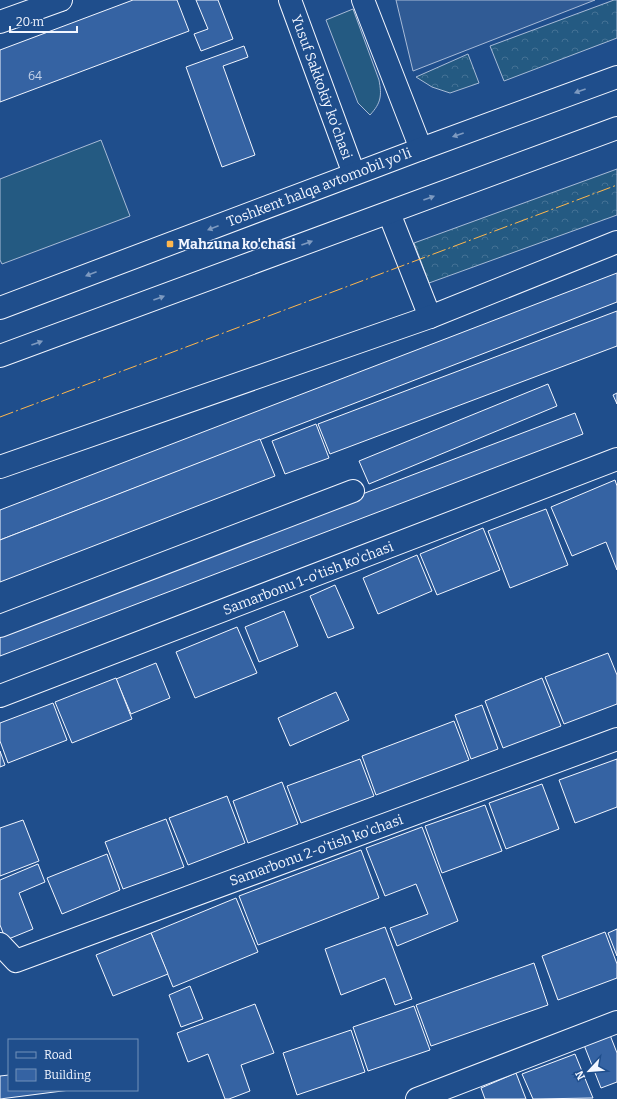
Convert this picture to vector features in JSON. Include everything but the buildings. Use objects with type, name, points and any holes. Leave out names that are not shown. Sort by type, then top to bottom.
[{"type":"main road","points":[[0,22],[61,0]]},
{"type":"main road","name":"Yusuf Sakkokiy ko'chasi","points":[[290,0],[354,174]]},
{"type":"main road","points":[[363,0],[421,149]]},
{"type":"main road","name":"Toshkent halqa avtomobil yo'li","points":[[0,308],[354,174],[617,77]]},
{"type":"main road","points":[[0,356],[617,128]]},
{"type":"main road","points":[[388,212],[430,317]]},
{"type":"main road","points":[[0,467],[430,317],[617,242]]},
{"type":"main road","name":"Samarbonu 1-o'tish ko'chasi","points":[[0,696],[616,463]]},
{"type":"main road","points":[[0,626],[353,491]]},
{"type":"main road","name":"Samarbonu 2-o'tish ko'chasi","points":[[0,944],[16,961],[617,739]]},
{"type":"main road","points":[[417,1099],[617,1022]]},
{"type":"green space","points":[[617,0],[617,38],[504,81],[490,46]]},
{"type":"green space","points":[[353,9],[380,86],[380,99],[370,115],[358,103],[326,20]]},
{"type":"green space","points":[[468,54],[479,83],[450,93],[432,87],[416,77]]},
{"type":"green space","points":[[101,140],[130,216],[2,264],[0,260],[0,179]]},
{"type":"green space","points":[[617,169],[617,215],[429,283],[414,243]]},
{"type":"shaded area","points":[[396,0],[595,0],[413,71]]},
{"type":"power","points":[[0,417],[617,185]]},
{"type":"place","name":"Mahzuna ko'chasi","points":[[170,244]]}]
